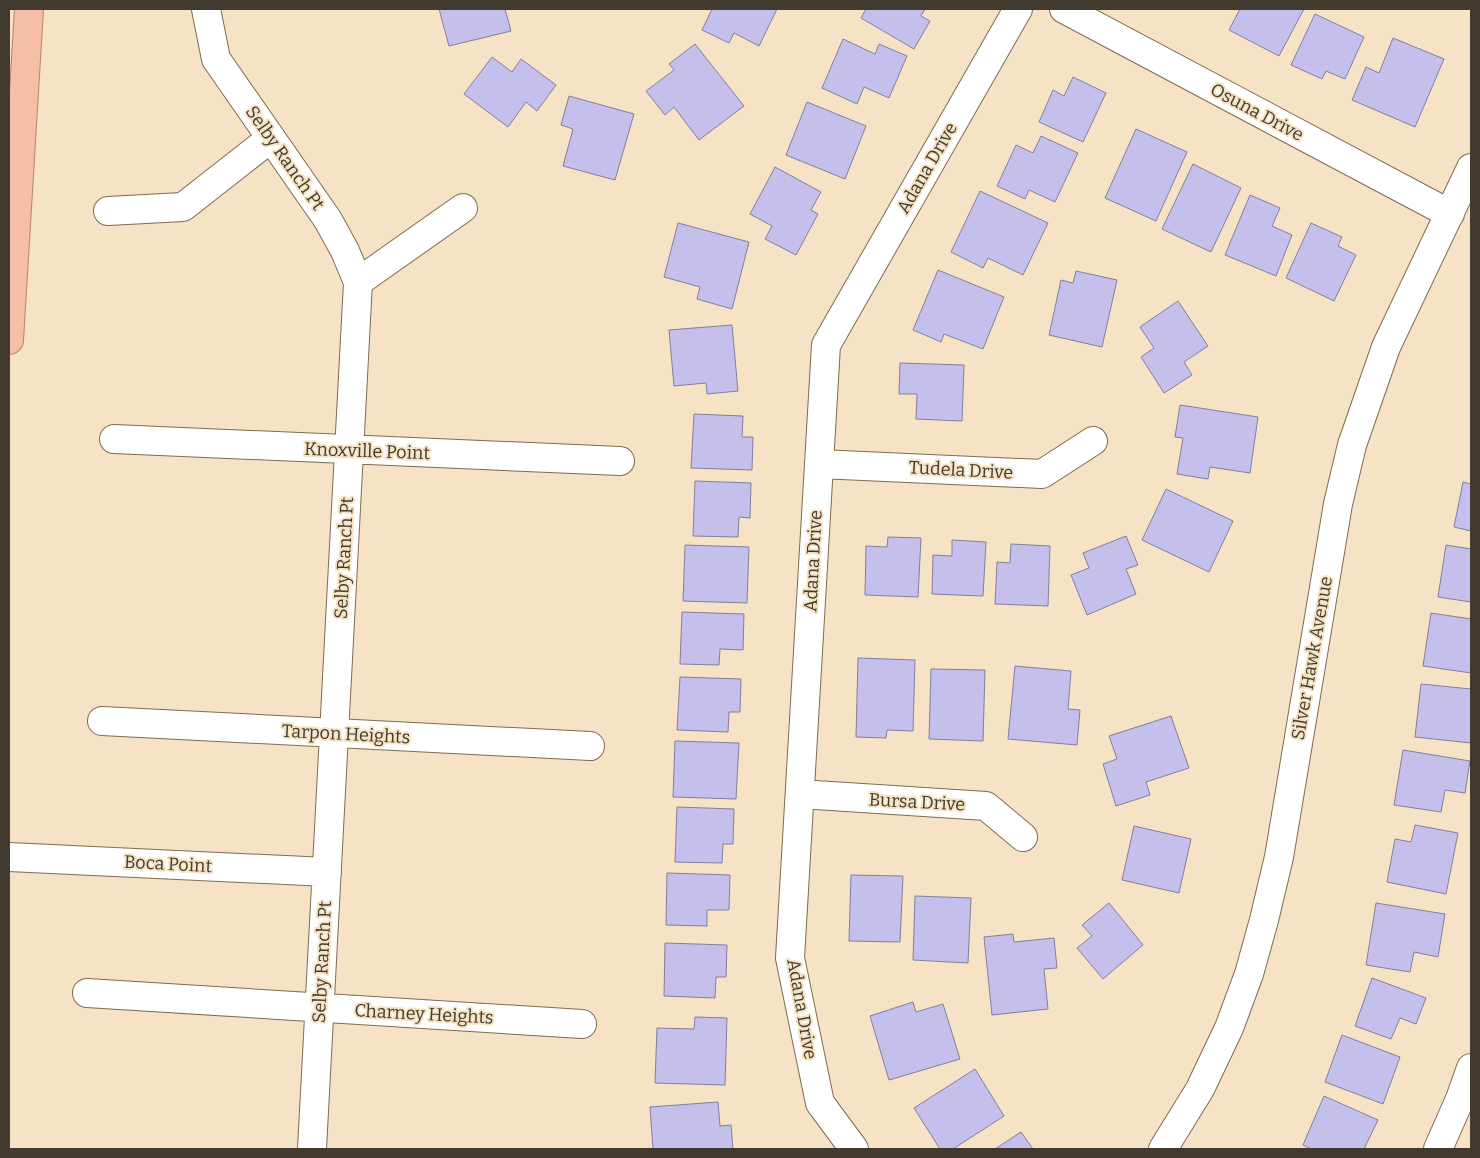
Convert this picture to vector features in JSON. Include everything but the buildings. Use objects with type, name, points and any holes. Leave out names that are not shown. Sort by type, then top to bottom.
[{"type":"highway","points":[[9,340],[29,9]]},
{"type":"street","name":"Selby Ranch Pt","points":[[206,9],[216,59],[328,220],[345,251],[358,282],[312,1149]]},
{"type":"street","name":"Adana Drive","points":[[854,1149],[820,1103],[790,958],[826,345],[1018,9]]},
{"type":"street","name":"Osuna Drive","points":[[1064,9],[1450,214]]},
{"type":"street","points":[[108,211],[183,207],[271,138]]},
{"type":"street","name":"Silver Hawk Avenue","points":[[1163,1149],[1200,1089],[1229,1028],[1249,974],[1264,920],[1279,857],[1336,513],[1352,445],[1386,347],[1471,168]]},
{"type":"street","points":[[358,282],[463,208]]},
{"type":"street","name":"Knoxville Point","points":[[114,439],[620,461]]},
{"type":"street","name":"Tudela Drive","points":[[819,464],[1042,474],[1093,441]]},
{"type":"street","name":"Tarpon Heights","points":[[102,721],[590,746]]},
{"type":"street","name":"Bursa Drive","points":[[800,794],[986,806],[1023,837]]},
{"type":"street","name":"Boca Point","points":[[9,857],[328,872]]},
{"type":"street","name":"Charney Heights","points":[[87,994],[582,1024]]},
{"type":"street","points":[[1438,1149],[1460,1099],[1471,1068]]}]
